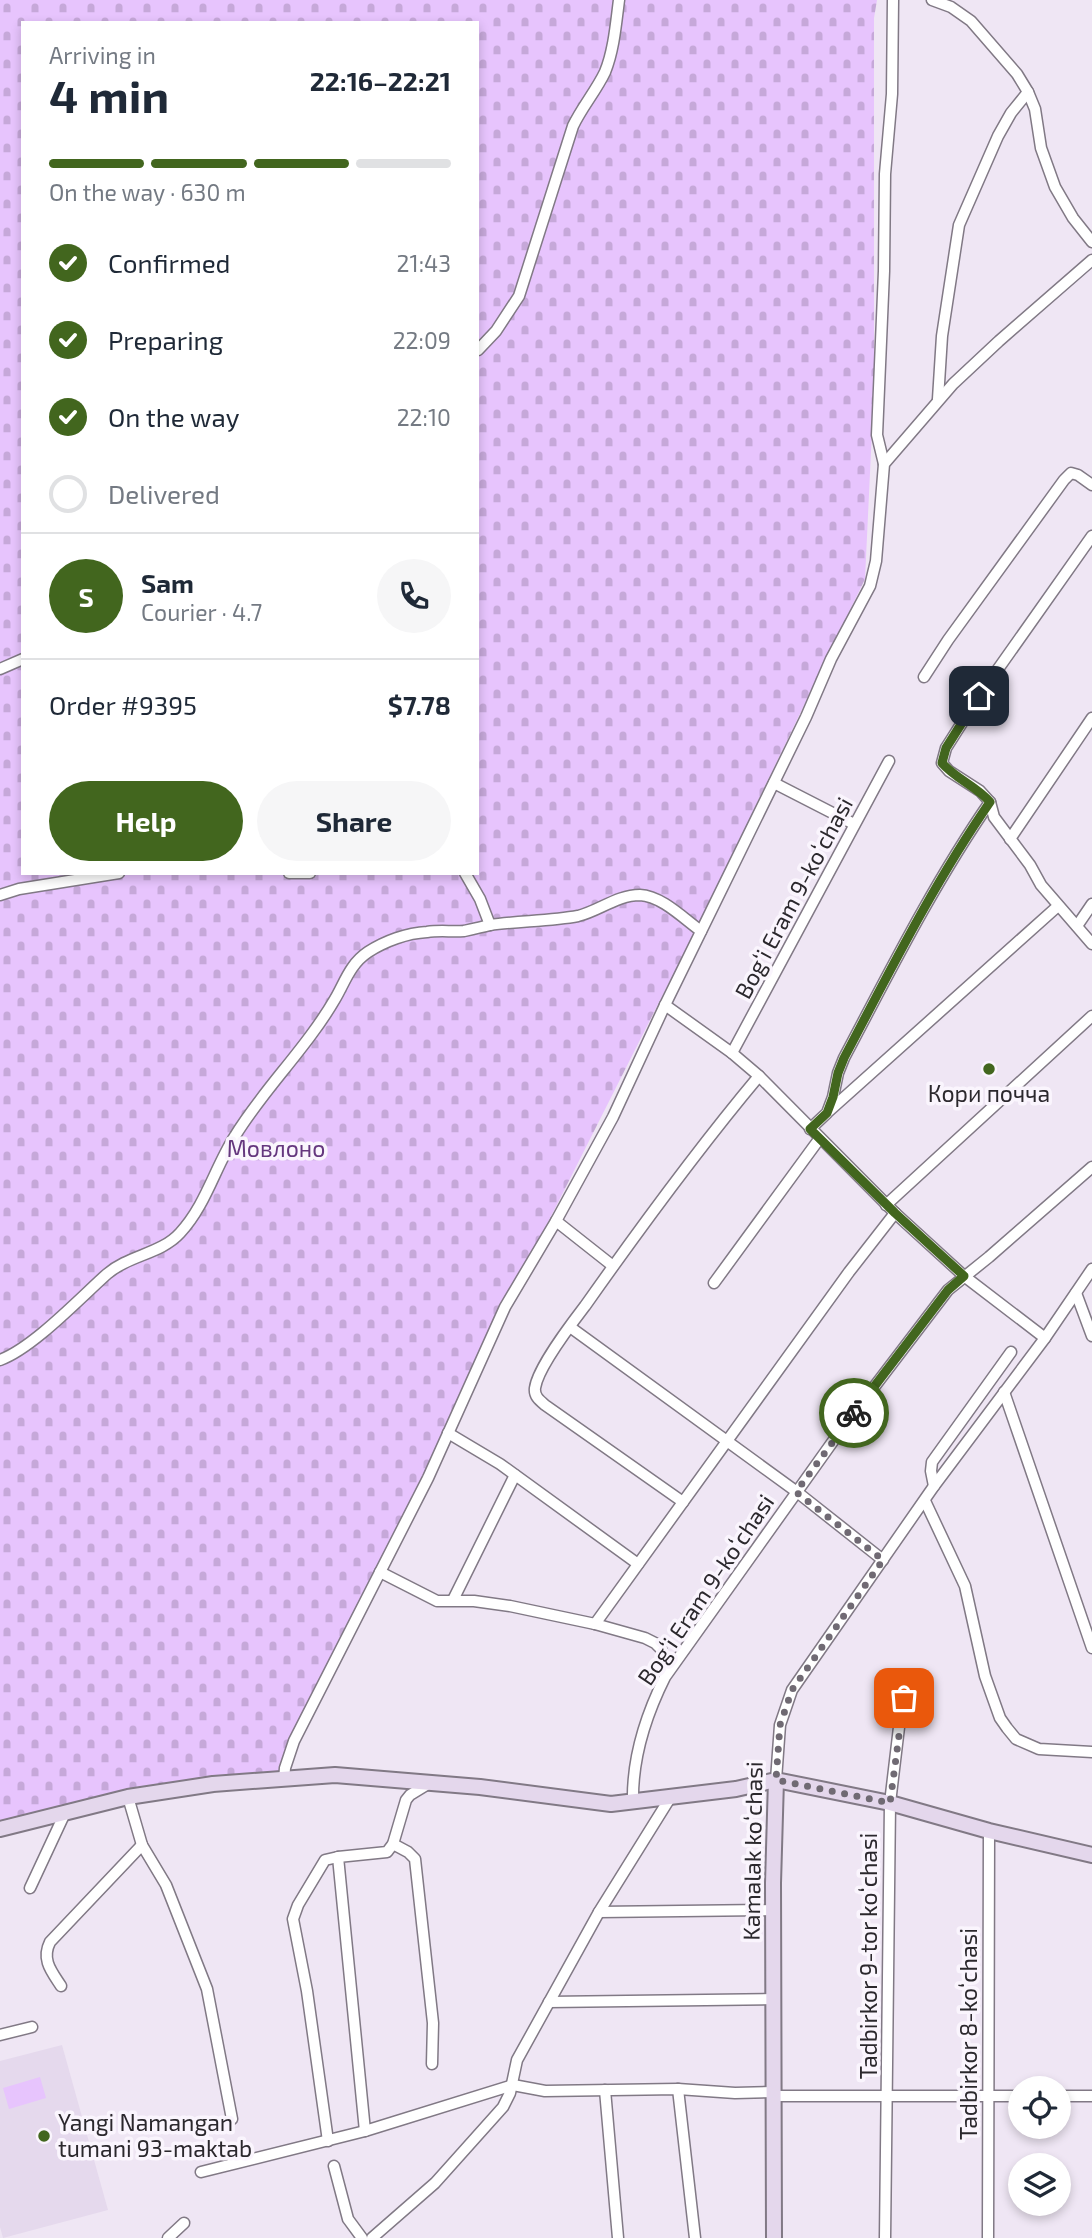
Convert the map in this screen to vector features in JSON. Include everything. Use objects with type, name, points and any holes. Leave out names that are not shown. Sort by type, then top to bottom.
[{"type":"street","points":[[479,349],[496,331],[519,296],[573,126],[609,61],[620,0]]},
{"type":"street","points":[[284,1780],[294,1741],[428,1478],[505,1307],[613,1117],[831,659],[870,586],[876,561],[884,464],[877,435],[885,174],[892,94],[893,0]]},
{"type":"street","points":[[932,0],[951,7],[971,21],[1017,74],[1035,109],[1041,148],[1055,187],[1073,218],[1092,242]]},
{"type":"street","points":[[938,399],[942,337],[959,225],[998,136],[1011,113],[1028,92]]},
{"type":"street","points":[[884,464],[938,399],[999,341],[1092,260]]},
{"type":"street","points":[[924,677],[1064,480],[1071,473],[1092,485]]},
{"type":"street","points":[[1092,536],[1052,590],[946,748],[942,763],[949,771],[981,791],[990,802],[994,817],[1058,906],[1092,944]]},
{"type":"street","points":[[0,668],[21,660]]},
{"type":"street","points":[[1010,839],[1092,718]]},
{"type":"street","name":"Bogʻi Eram 9-koʻchasi","points":[[732,1053],[889,761]]},
{"type":"street","points":[[774,783],[855,824]]},
{"type":"street","points":[[827,1113],[838,1073],[850,1047],[928,899],[990,802]]},
{"type":"street","points":[[0,895],[19,889],[106,875]]},
{"type":"street","points":[[466,875],[480,899],[490,925]]},
{"type":"street","points":[[0,1360],[32,1340],[109,1272],[124,1262],[170,1243],[181,1232],[212,1182],[234,1137],[269,1087],[311,1035],[336,998],[352,966],[367,953],[407,935],[576,916],[594,911],[608,902],[640,895],[660,902],[701,931]]},
{"type":"street","points":[[1077,926],[1092,904]]},
{"type":"street","points":[[810,1129],[1058,906]]},
{"type":"street","points":[[665,1005],[759,1076],[886,1205],[964,1276],[1045,1338]]},
{"type":"street","points":[[886,1205],[1092,1016]]},
{"type":"street","points":[[683,1502],[545,1405],[537,1397],[535,1386],[570,1327],[613,1266],[759,1076]]},
{"type":"street","points":[[714,1283],[820,1138]]},
{"type":"street","name":"Bogʻi Eram 9-koʻchasi","points":[[633,1802],[633,1780],[640,1744],[654,1699],[665,1677],[796,1492],[948,1290],[1092,1167]]},
{"type":"street","points":[[595,1625],[849,1272],[895,1213]]},
{"type":"street","points":[[556,1221],[613,1266]]},
{"type":"street","name":"Kamalak koʻchasi","points":[[774,2238],[774,1910],[776,1780],[780,1725],[792,1690],[934,1486],[1045,1338],[1092,1269]]},
{"type":"street","points":[[1076,1293],[1092,1336]]},
{"type":"street","points":[[570,1327],[796,1492],[883,1560]]},
{"type":"street","points":[[934,1486],[931,1471],[933,1462],[1012,1352]]},
{"type":"street","points":[[1004,1392],[1092,1648]]},
{"type":"street","points":[[448,1433],[515,1475],[638,1564]]},
{"type":"street","points":[[453,1600],[515,1475]]},
{"type":"street","points":[[925,1500],[965,1586],[985,1676],[1000,1718],[1016,1739],[1039,1749],[1092,1752]]},
{"type":"street","points":[[380,1572],[430,1599],[510,1606],[595,1625],[655,1643],[664,1657],[665,1677]]},
{"type":"street","name":"Tadbirkor 9-tor koʻchasi","points":[[885,2238],[890,1803],[902,1702],[908,1696],[925,1698]]},
{"type":"street","points":[[0,1829],[128,1797],[213,1784],[335,1775],[431,1782],[611,1804],[736,1789],[776,1780],[890,1803],[989,1831],[1092,1855]]},
{"type":"street","points":[[328,2141],[307,1991],[293,1919],[298,1905],[325,1860],[387,1852],[393,1844],[406,1800],[417,1789],[431,1782]]},
{"type":"street","points":[[128,1797],[142,1845],[166,1885],[207,1989],[232,2119]]},
{"type":"street","points":[[372,2238],[435,2183],[503,2108],[513,2085],[517,2060],[599,1912],[670,1798]]},
{"type":"street","points":[[30,1888],[65,1813]]},
{"type":"street","name":"Tadbirkor 8-koʻchasi","points":[[988,2238],[989,1831]]},
{"type":"street","points":[[393,1844],[415,1859],[433,2023],[432,2064]]},
{"type":"street","points":[[61,1986],[46,1961],[50,1942],[142,1845]]},
{"type":"street","points":[[338,1857],[365,2131]]},
{"type":"street","points":[[599,1912],[774,1910]]},
{"type":"street","points":[[549,2002],[774,1999]]},
{"type":"street","points":[[0,2035],[32,2027]]},
{"type":"street","points":[[201,2172],[365,2131],[513,2085],[545,2091],[678,2089],[887,2097],[1008,2096]]},
{"type":"street","points":[[678,2089],[695,2238]]},
{"type":"street","points":[[605,2090],[618,2238]]},
{"type":"street","points":[[1071,2096],[1092,2096]]},
{"type":"street","points":[[334,2166],[348,2218],[362,2238]]},
{"type":"street","points":[[168,2238],[184,2223]]},
{"type":"shaded area","name":"Yangi Namangan tumani 93-maktab","points":[[62,2045],[108,2210],[3,2238],[0,2227],[0,2061]]},
{"type":"green space","name":"Мовлоно","points":[[0,0],[877,0],[874,18],[874,388],[865,579],[699,923],[474,1369],[440,1456],[280,1775],[0,1829]]},
{"type":"green space","points":[[40,2077],[46,2098],[9,2109],[3,2088]]},
{"type":"way so far","points":[[854,1413],[796,1492],[883,1560],[792,1690],[780,1725],[776,1780],[890,1803],[904,1698]]},
{"type":"place","name":"Кори почча","points":[[989,1069]]},
{"type":"place","name":"Yangi Namangan tumani 93-maktab","points":[[44,2136]]},
{"type":"route","points":[[854,1413],[948,1290],[964,1276],[810,1129],[827,1113],[844,1058],[928,899],[990,802],[981,791],[949,771],[942,763],[946,748],[979,696]]}]
